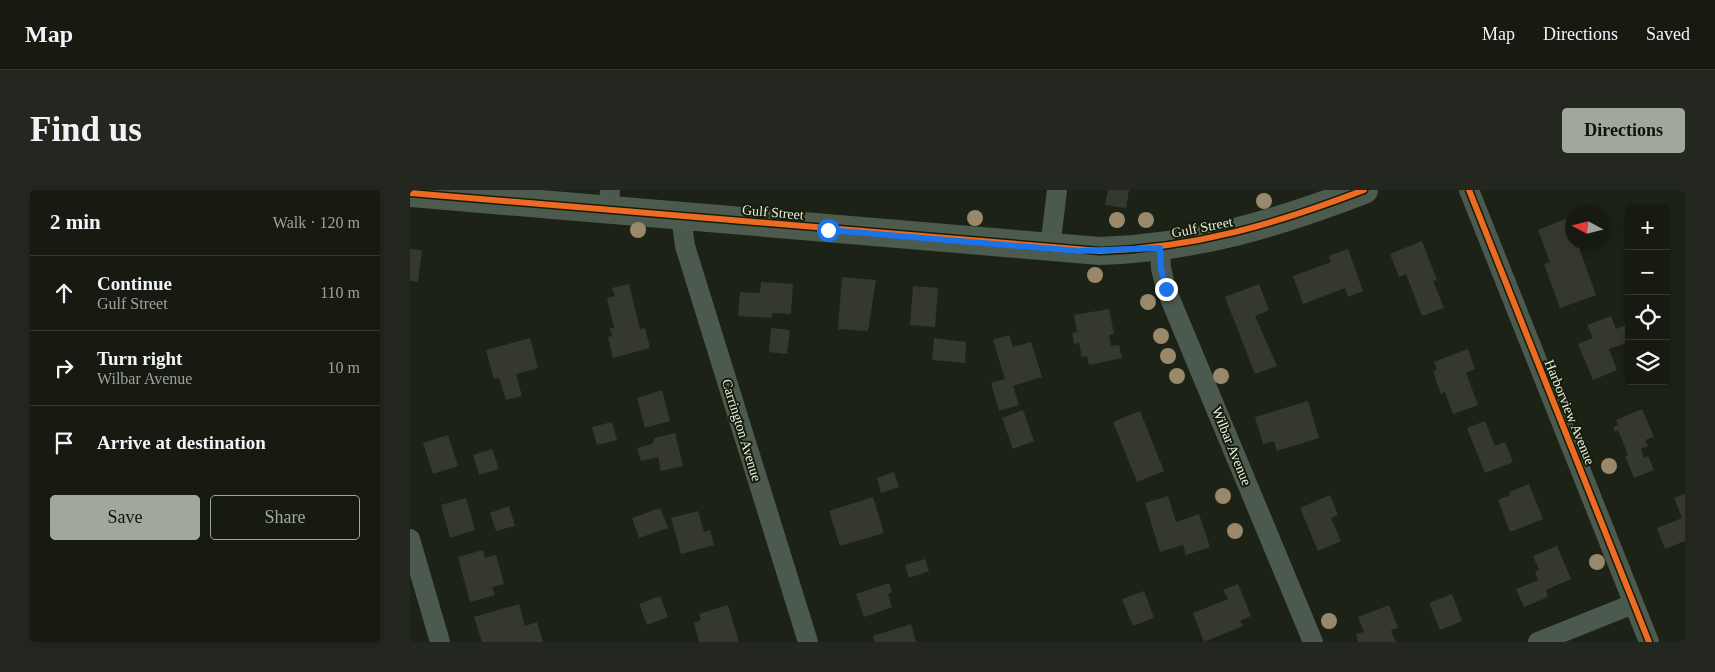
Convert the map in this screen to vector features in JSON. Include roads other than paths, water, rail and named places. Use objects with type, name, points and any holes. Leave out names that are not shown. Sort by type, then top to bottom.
[{"type":"main road","name":"Gulf Street","points":[[410,194],[610,200],[681,217],[1100,251],[1160,248],[1237,234],[1325,197],[1364,190]]},
{"type":"street","points":[[1050,248],[1057,190]]},
{"type":"street","name":"Harborview Avenue","points":[[1469,190],[1649,642]]},
{"type":"street","name":"Carrington Avenue","points":[[681,217],[685,246],[808,642]]},
{"type":"street","name":"Wilbar Avenue","points":[[1160,248],[1161,268],[1166,289],[1313,642]]},
{"type":"street","points":[[410,539],[440,642]]},
{"type":"street","points":[[1538,642],[1633,604]]}]
